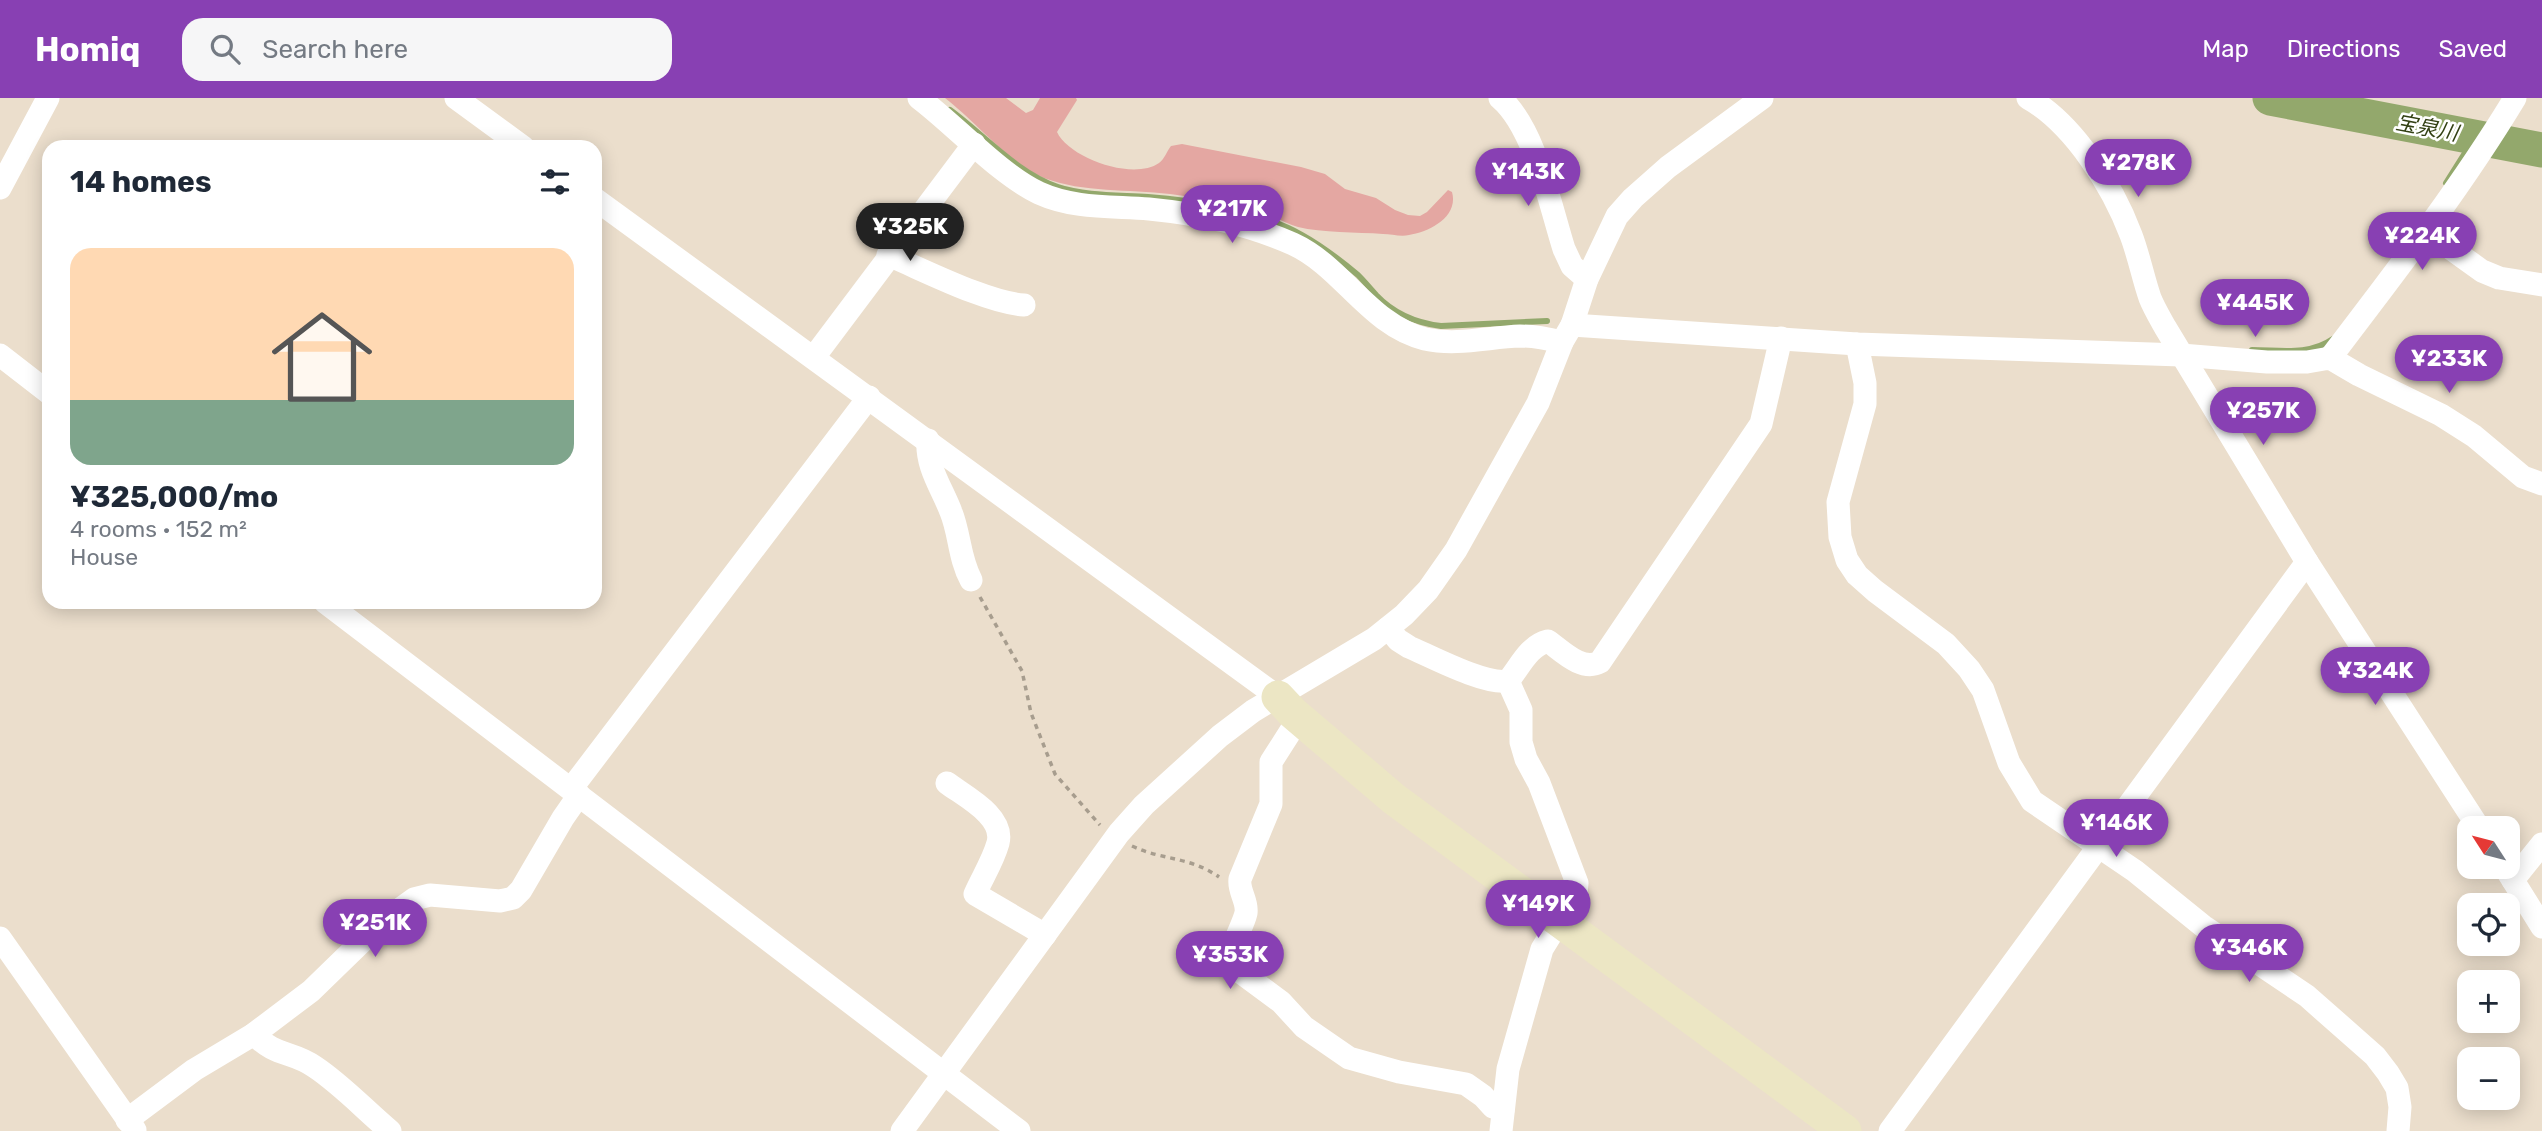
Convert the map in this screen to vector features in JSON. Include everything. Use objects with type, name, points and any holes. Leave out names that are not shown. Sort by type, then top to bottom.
[{"type":"street","points":[[0,188],[48,98]]},
{"type":"street","points":[[456,98],[513,140]]},
{"type":"street","points":[[919,98],[1025,185],[1041,194],[1073,204],[1206,216],[1275,236],[1297,246],[1335,273],[1371,310],[1410,334],[1444,341],[1567,333],[1781,338],[1857,344],[2181,355],[2267,362],[2307,362],[2330,358],[2441,415],[2474,436],[2523,477],[2542,484]]},
{"type":"street","points":[[1500,98],[1512,107],[1529,137],[1564,249],[1572,267],[1587,279]]},
{"type":"street","points":[[901,1131],[1116,837],[1144,805],[1220,736],[1253,711],[1289,707],[1404,615],[1428,590],[1456,551],[1538,403],[1587,279],[1617,216],[1668,167],[1762,98]]},
{"type":"street","points":[[2028,98],[2060,122],[2094,165],[2124,218],[2151,300],[2181,355],[2307,562],[2471,816]]},
{"type":"street","points":[[2330,358],[2425,230],[2510,107]]},
{"type":"street","points":[[814,357],[974,144]]},
{"type":"street","points":[[602,205],[928,440],[1289,707],[1394,799],[1845,1131]]},
{"type":"street","points":[[2425,230],[2482,271],[2500,278],[2542,285]]},
{"type":"street","points":[[888,255],[977,292],[1024,305]]},
{"type":"street","points":[[1388,628],[1409,647],[1498,683],[1508,681],[1531,650],[1539,643],[1548,641],[1584,665],[1592,667],[1606,656],[1761,424],[1781,338]]},
{"type":"street","points":[[1857,344],[1865,383],[1865,404],[1838,502],[1840,537],[1847,560],[1857,575],[1946,644],[1969,669],[1983,690],[2009,763],[2032,801],[2135,871],[2203,926],[2307,996],[2375,1056],[2397,1088],[2400,1107],[2398,1131]]},
{"type":"street","points":[[0,355],[42,388]]},
{"type":"street","points":[[0,938],[131,1125],[194,1070],[254,1034],[311,990],[382,922],[414,899],[430,895],[500,901],[513,898],[521,890],[575,792],[869,397]]},
{"type":"street","points":[[928,440],[927,456],[952,513],[964,566],[971,580]]},
{"type":"street","points":[[1890,1131],[2307,562]]},
{"type":"street","points":[[334,609],[1019,1131]]},
{"type":"street","points":[[1502,1121],[1508,1069],[1542,949],[1576,894],[1576,875],[1539,783],[1526,758],[1521,742],[1521,710],[1508,681]]},
{"type":"street","points":[[1289,707],[1272,762],[1271,804],[1242,872],[1239,888],[1246,906],[1232,950],[1233,964],[1281,1002],[1304,1027],[1349,1058],[1399,1072],[1466,1084],[1493,1107],[1502,1121]]},
{"type":"street","points":[[947,783],[984,810],[998,831],[999,841],[975,894],[1045,935]]},
{"type":"street","points":[[2520,863],[2542,844]]},
{"type":"street","points":[[2513,879],[2542,926]]},
{"type":"street","points":[[254,1034],[264,1045],[276,1052],[302,1059],[316,1067],[390,1131]]},
{"type":"path","points":[[971,580],[1022,671],[1031,713],[1055,774],[1101,827],[1150,854],[1206,867],[1239,888]]},
{"type":"shaded area","points":[[945,98],[1006,98],[1026,113],[1033,110],[1040,98],[1076,98],[1057,132],[1074,150],[1088,158],[1118,168],[1148,168],[1161,162],[1171,146],[1182,144],[1325,174],[1345,189],[1376,198],[1408,215],[1420,216],[1427,212],[1448,190],[1452,192],[1453,201],[1447,216],[1441,222],[1425,231],[1399,236],[1307,229],[1248,209],[1209,200],[1059,183],[1031,172]]},
{"type":"waterway","name":"宝泉川","points":[[2270,98],[2542,150]]},
{"type":"waterway","points":[[950,110],[1015,164],[1058,187],[1091,194],[1206,204],[1286,227],[1331,254],[1358,275],[1383,301],[1414,320],[1441,326],[1547,321]]},
{"type":"waterway","points":[[2446,183],[2475,137]]},
{"type":"waterway","points":[[2252,350],[2304,350],[2333,339]]}]
